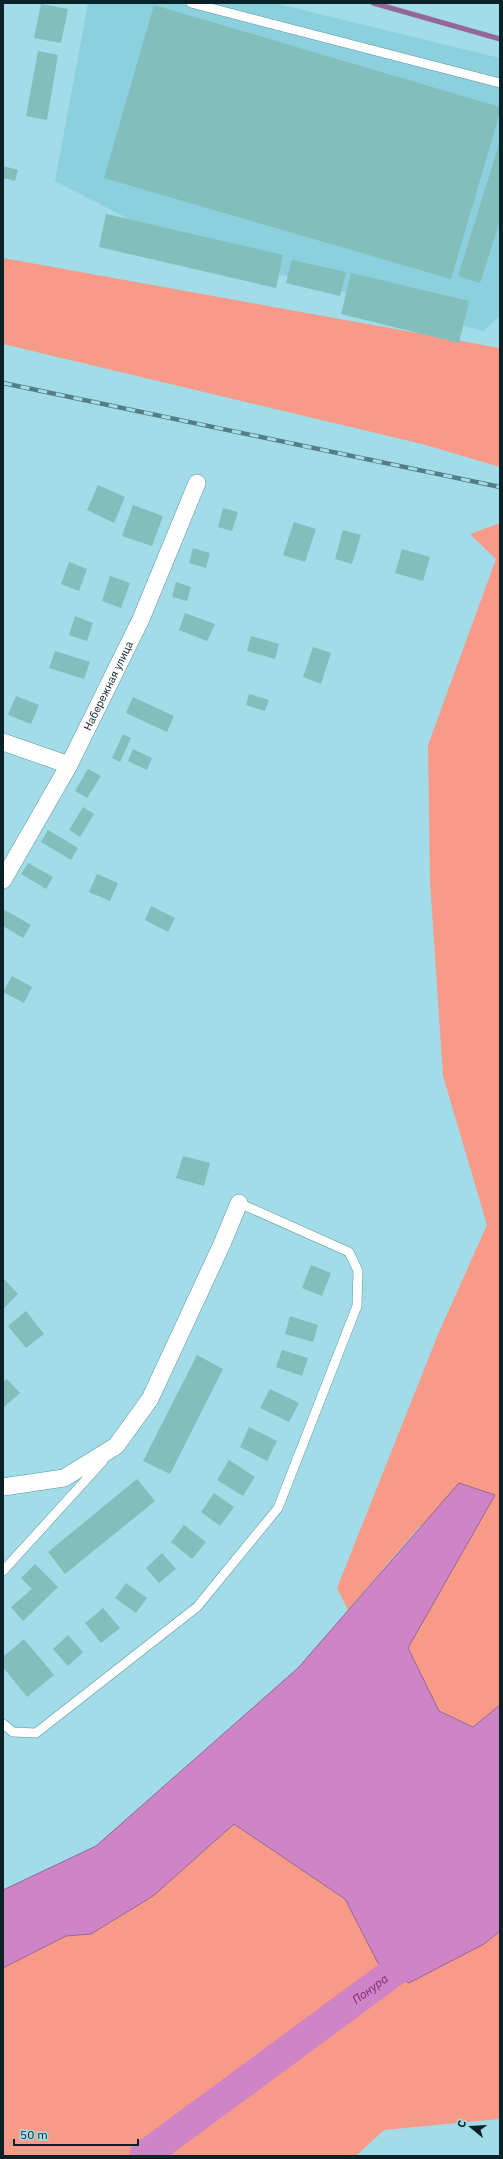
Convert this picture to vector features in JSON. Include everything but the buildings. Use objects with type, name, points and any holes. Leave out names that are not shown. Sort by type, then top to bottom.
[{"type":"street","name":"Набережная улица","points":[[3,880],[69,765],[142,618],[197,483]]},
{"type":"street","points":[[3,742],[69,765]]},
{"type":"street","points":[[3,1487],[64,1478],[116,1446],[150,1398],[222,1244],[239,1203]]},
{"type":"lane","points":[[191,3],[500,83]]},
{"type":"lane","points":[[3,1724],[13,1732],[36,1733],[197,1607],[278,1508],[357,1306],[358,1271],[349,1252],[239,1203]]},
{"type":"lane","points":[[3,1571],[116,1446]]},
{"type":"shaded area","points":[[88,3],[274,3],[500,58],[500,316],[483,331],[185,248],[55,181]]},
{"type":"shaded area","points":[[3,258],[500,348],[500,467],[422,444],[3,344]]},
{"type":"shaded area","points":[[500,523],[500,1705],[473,1727],[439,1711],[408,1648],[495,1495],[419,1527],[348,1610],[337,1588],[439,1332],[487,1225],[443,1076],[430,881],[428,745],[496,559],[470,534]]},
{"type":"shaded area","points":[[459,1483],[495,1495],[408,1648],[439,1711],[473,1727],[500,1705],[500,1931],[484,1944],[409,1983],[378,1963],[345,1899],[234,1824],[153,1896],[91,1934],[66,1936],[3,1968],[3,1890],[96,1846],[298,1668]]},
{"type":"shaded area","points":[[234,1824],[345,1899],[378,1963],[484,1944],[500,1931],[500,2119],[384,2130],[356,2156],[3,2156],[3,1968],[66,1936],[91,1934],[153,1896]]},
{"type":"waterway","points":[[373,3],[500,39]]},
{"type":"waterway","name":"Понура","points":[[144,2156],[407,1962],[416,1940]]},
{"type":"railway","points":[[3,383],[500,487]]}]
